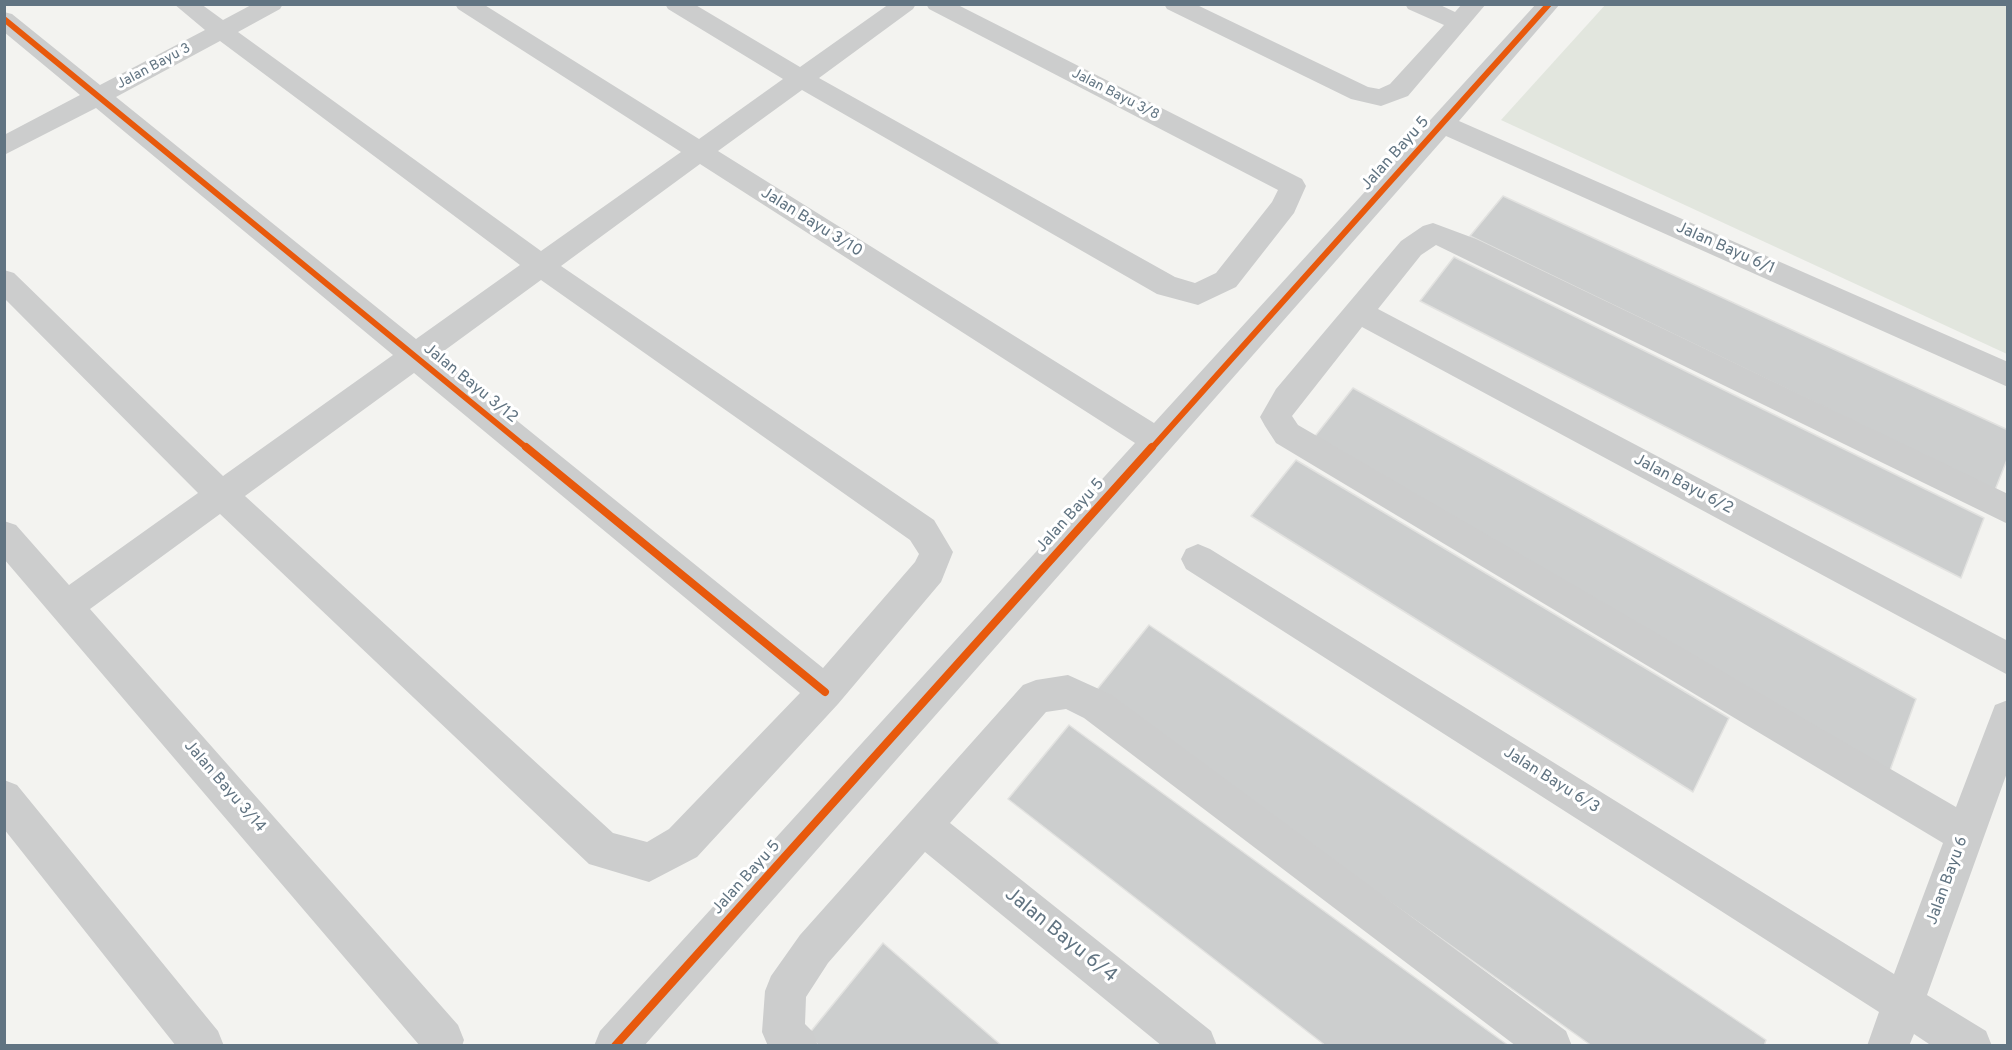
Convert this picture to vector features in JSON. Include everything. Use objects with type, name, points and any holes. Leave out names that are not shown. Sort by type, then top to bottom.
[{"type":"street","points":[[4,280],[221,495],[603,850],[648,862],[683,843],[825,692],[929,571],[936,552],[922,530],[541,266],[184,4]]},
{"type":"street","name":"Jalan Bayu 3","points":[[4,146],[272,4]]},
{"type":"street","name":"Jalan Bayu 3/10","points":[[466,4],[1157,441]]},
{"type":"street","points":[[676,4],[801,79]]},
{"type":"street","points":[[67,606],[905,4]]},
{"type":"street","name":"Jalan Bayu 3/8","points":[[801,79],[1167,286],[1198,294],[1226,280],[1284,206],[1293,186],[937,4]]},
{"type":"street","points":[[1175,4],[1360,93],[1381,98],[1399,90],[1475,4]]},
{"type":"street","points":[[1416,4],[1458,22]]},
{"type":"street","name":"Jalan Bayu 5","points":[[615,1046],[1548,4]]},
{"type":"street","name":"Jalan Bayu 3/12","points":[[4,19],[825,692]]},
{"type":"street","name":"Jalan Bayu 6/1","points":[[1442,124],[2007,375]]},
{"type":"street","points":[[1965,834],[1287,434],[1276,417],[1287,398],[1411,248],[1433,233],[1466,246],[2007,510]]},
{"type":"street","name":"Jalan Bayu 6/2","points":[[1359,312],[2007,659]]},
{"type":"street","name":"Jalan Bayu 3/14","points":[[4,535],[443,1040]]},
{"type":"street","name":"Jalan Bayu 6/3","points":[[1198,560],[1971,1046]]},
{"type":"street","points":[[797,1046],[783,1032],[786,991],[814,949],[924,827],[1036,697],[1068,692],[1097,706],[1551,1046]]},
{"type":"street","name":"Jalan Bayu 6","points":[[1888,1046],[2007,717]]},
{"type":"street","points":[[4,798],[203,1046]]},
{"type":"street","name":"Jalan Bayu 6/4","points":[[924,827],[1196,1046]]},
{"type":"shaded area","points":[[1606,4],[2007,5],[2007,354],[1501,120]]},
{"type":"building","points":[[1503,196],[2008,430],[2008,457],[1995,490],[1470,236]]},
{"type":"building","points":[[1454,257],[1984,518],[1961,578],[1420,301]]},
{"type":"building","points":[[1353,388],[1916,699],[1889,773],[1312,440]]},
{"type":"building","points":[[1296,460],[1729,718],[1693,792],[1251,516]]},
{"type":"building","points":[[1149,625],[1766,1040],[1764,1046],[1592,1046],[1095,692]]},
{"type":"building","points":[[1069,725],[1509,1046],[1326,1046],[1008,799]]},
{"type":"building","points":[[883,943],[1002,1046],[819,1046],[808,1035]]},
{"type":"cycle path","points":[[615,1046],[1549,4]]},
{"type":"cycle path","points":[[4,19],[825,692]]}]
